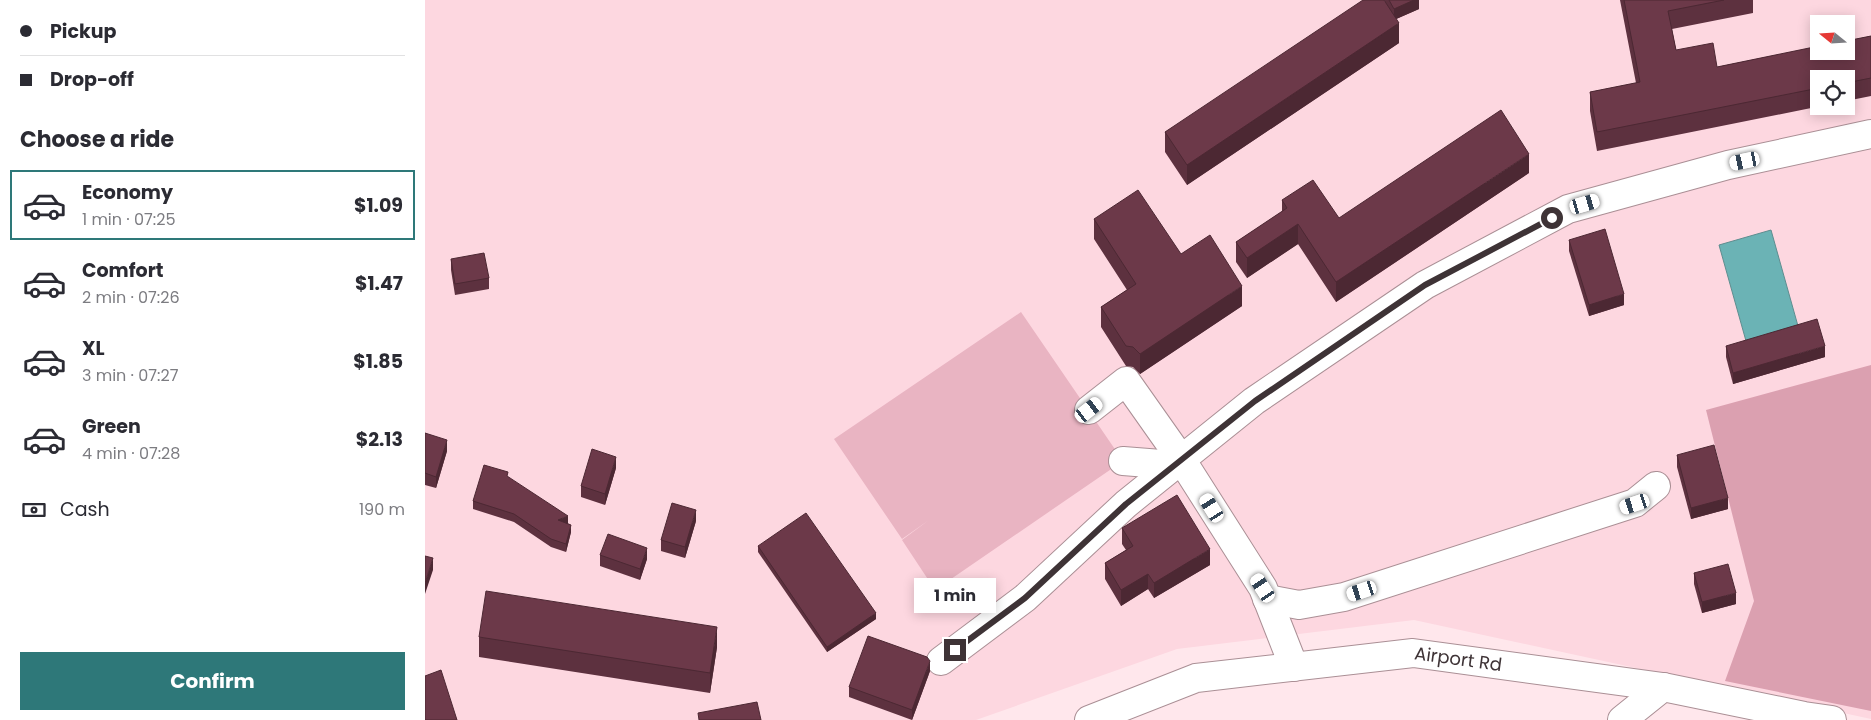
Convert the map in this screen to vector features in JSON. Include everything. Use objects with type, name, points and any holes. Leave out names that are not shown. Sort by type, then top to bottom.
[{"type":"main road","points":[[941,661],[1025,598],[1126,504],[1255,401],[1425,285],[1568,209],[1728,165],[1871,134]]},
{"type":"main road","points":[[1089,410],[1126,381],[1177,462],[1263,588],[1294,667]]},
{"type":"main road","points":[[1123,461],[1177,462]]},
{"type":"main road","points":[[1267,599],[1299,605],[1344,597],[1635,504],[1656,486]]},
{"type":"main road","name":"Airport Rd","points":[[1089,720],[1196,678],[1413,653],[1663,687],[1832,720]]},
{"type":"main road","points":[[1622,720],[1663,687]]},
{"type":"shaded area","points":[[425,0],[1871,0],[1871,719],[1414,620],[1177,649],[976,720],[425,720]]},
{"type":"shaded area","points":[[1021,312],[1123,461],[935,590],[902,540],[929,520],[902,539],[834,439]]},
{"type":"shaded area","points":[[1871,365],[1871,711],[1725,681],[1754,601],[1706,410]]},
{"type":"water","points":[[1771,230],[1798,326],[1746,341],[1719,245]]},
{"type":"building","points":[[1363,0],[1384,0],[1399,23],[1187,165],[1165,132]]},
{"type":"building","points":[[1389,0],[1414,0],[1394,9]]},
{"type":"building","points":[[1624,0],[1724,0],[1668,11],[1676,50],[1713,43],[1717,67],[1810,48],[1810,60],[1855,60],[1855,39],[1871,36],[1871,78],[1855,81],[1855,70],[1810,70],[1810,90],[1597,132],[1590,92],[1640,82]]},
{"type":"building","points":[[1501,110],[1529,154],[1336,282],[1298,224],[1247,258],[1236,242],[1287,208],[1282,200],[1313,180],[1339,218]]},
{"type":"building","points":[[1138,190],[1181,254],[1210,235],[1242,286],[1140,354],[1133,347],[1126,346],[1101,307],[1136,284],[1094,219]]},
{"type":"building","points":[[1605,229],[1624,294],[1589,305],[1569,240]]},
{"type":"building","points":[[484,253],[489,278],[455,284],[451,259]]},
{"type":"building","points":[[1817,319],[1825,346],[1733,373],[1726,346]]},
{"type":"building","points":[[425,433],[447,440],[436,477],[425,473]]},
{"type":"building","points":[[1714,445],[1728,498],[1691,508],[1677,455]]},
{"type":"building","points":[[592,449],[616,457],[605,494],[581,486]]},
{"type":"building","points":[[484,465],[508,472],[507,476],[568,516],[558,520],[571,525],[566,544],[551,539],[514,514],[473,501]]},
{"type":"building","points":[[1177,495],[1210,549],[1154,583],[1148,574],[1121,590],[1105,563],[1133,546],[1122,528]]},
{"type":"building","points":[[672,503],[696,510],[685,547],[661,540]]},
{"type":"building","points":[[806,513],[876,613],[827,647],[758,546]]},
{"type":"building","points":[[608,534],[647,548],[640,569],[600,555]]},
{"type":"building","points":[[425,556],[433,558],[425,583]]},
{"type":"building","points":[[1728,564],[1736,593],[1702,602],[1694,573]]},
{"type":"building","points":[[486,591],[717,627],[710,673],[479,637]]},
{"type":"building","points":[[868,636],[927,657],[930,661],[912,710],[849,687]]},
{"type":"building","points":[[441,670],[457,720],[425,720],[425,676]]},
{"type":"building","points":[[757,702],[761,720],[699,720],[698,713]]},
{"type":"route","points":[[955,650],[1025,598],[1126,504],[1255,401],[1425,285],[1552,218]]}]
